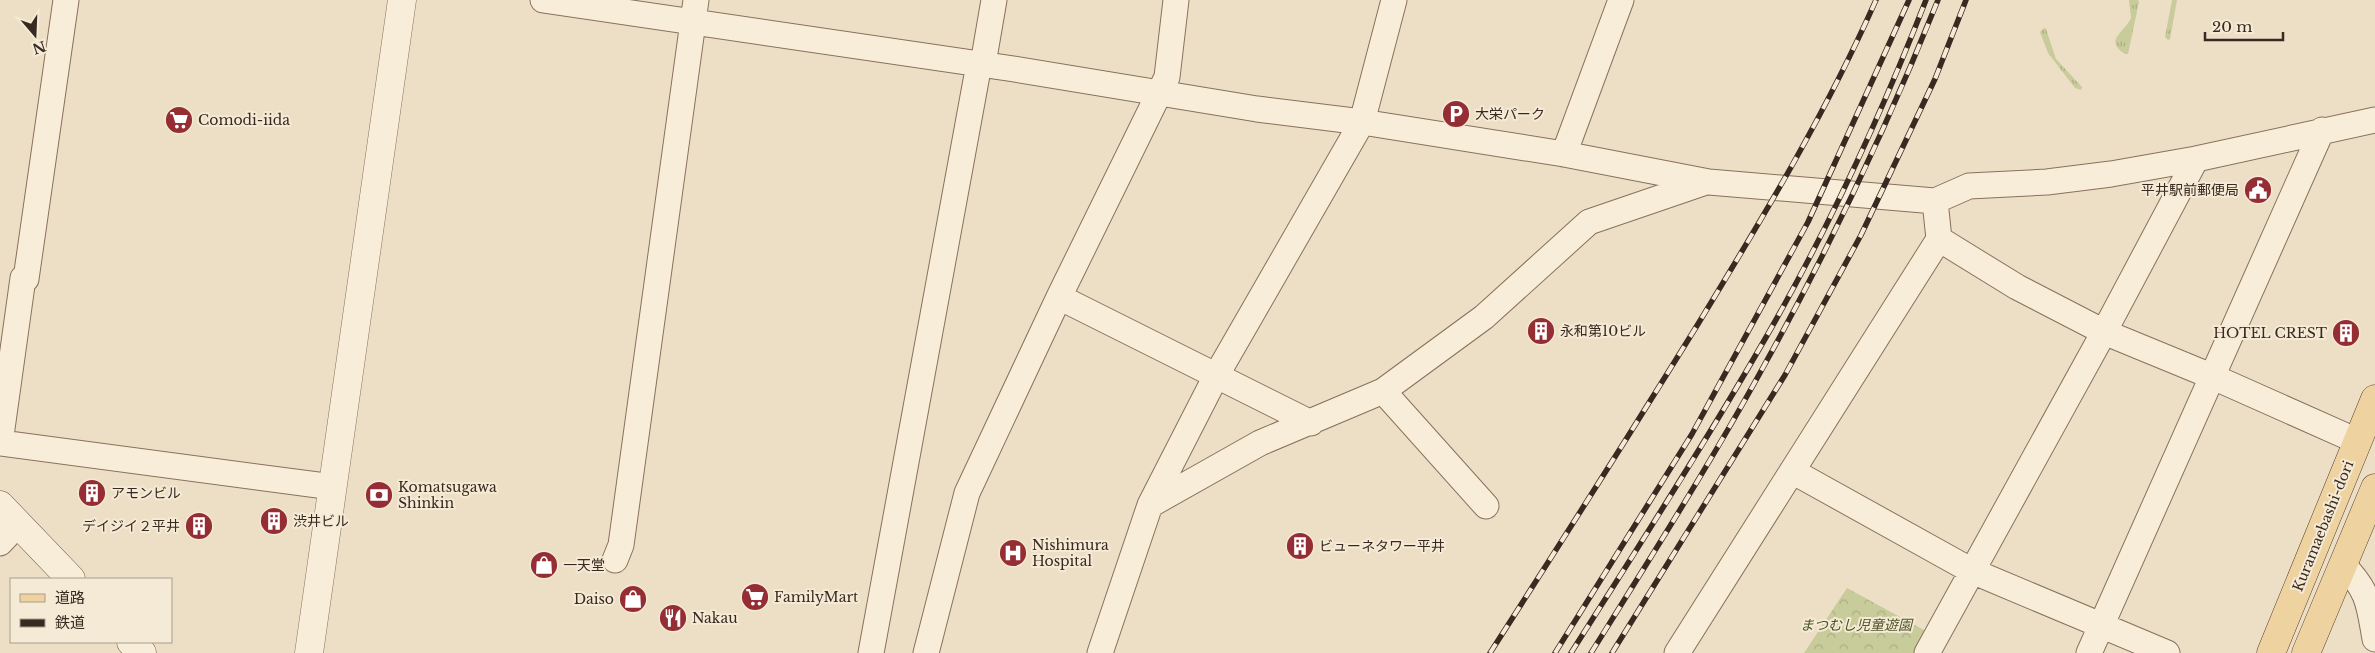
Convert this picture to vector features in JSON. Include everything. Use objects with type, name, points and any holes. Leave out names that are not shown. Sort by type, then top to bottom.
[{"type":"main road","name":"Kuramaebashi-dori","points":[[2271,653],[2375,399]]},
{"type":"main road","points":[[2306,653],[2375,488]]},
{"type":"street","points":[[66,0],[0,443],[333,487]]},
{"type":"street","points":[[309,653],[402,0]]},
{"type":"street","points":[[543,0],[695,11],[981,64],[1257,109],[1362,122],[1564,154],[1709,182],[1935,201],[1969,186],[2047,182],[2196,159],[2322,130],[2375,120]]},
{"type":"street","points":[[871,653],[994,0]]},
{"type":"street","points":[[926,653],[967,493],[1059,297],[1167,77],[1176,0]]},
{"type":"street","points":[[1100,653],[1150,505],[1216,376],[1362,122],[1394,0]]},
{"type":"street","points":[[1564,154],[1621,0]]},
{"type":"street","points":[[615,560],[621,545],[695,11]]},
{"type":"street","points":[[2089,653],[2322,130]]},
{"type":"street","points":[[1927,653],[2104,332],[2196,159]]},
{"type":"street","points":[[1150,505],[1260,443],[1383,391],[1484,317],[1589,222],[1709,182]]},
{"type":"street","points":[[1676,653],[1939,239],[1935,201]]},
{"type":"street","points":[[1939,239],[2017,287],[2104,332],[2212,376],[2358,441]]},
{"type":"street","points":[[1059,297],[1311,423]]},
{"type":"street","points":[[1383,391],[1486,506]]},
{"type":"street","points":[[1792,471],[1972,571],[2167,653]]},
{"type":"street","points":[[6,524],[70,578]]},
{"type":"street","points":[[2343,565],[2359,581],[2368,599],[2375,639]]},
{"type":"street","points":[[132,643],[142,653]]},
{"type":"green space","points":[[2129,0],[2138,0],[2139,2],[2128,54],[2125,54],[2119,49],[2116,40],[2131,18]]},
{"type":"green space","points":[[2172,0],[2177,0],[2170,39],[2168,40],[2165,37]]},
{"type":"green space","points":[[2044,28],[2046,29],[2056,59],[2082,87],[2081,90],[2075,88],[2048,53],[2040,32]]},
{"type":"green space","name":"まつむし児童遊園","points":[[1847,588],[1933,635],[1922,653],[1804,653]]},
{"type":"railway","points":[[1490,653],[1647,406],[1746,245],[1815,124],[1876,0]]},
{"type":"railway","points":[[1555,653],[1692,434],[1808,222],[1909,0]]},
{"type":"railway","points":[[1571,653],[1710,432],[1779,315],[1847,182],[1908,46],[1926,0]]},
{"type":"railway","points":[[1591,653],[1703,472],[1790,318],[1858,184],[1938,0]]},
{"type":"railway","points":[[1612,653],[1785,375],[1861,235],[1935,79],[1966,0]]},
{"type":"place","name":"大栄パーク","points":[[1456,114]]},
{"type":"place","name":"Comodi-iida","points":[[179,120]]},
{"type":"place","name":"平井駅前郵便局","points":[[2258,190]]},
{"type":"place","name":"永和第10ビル","points":[[1541,331]]},
{"type":"place","name":"HOTEL CREST","points":[[2346,333]]},
{"type":"place","name":"アモンビル","points":[[92,493]]},
{"type":"place","name":"Komatsugawa Shinkin","points":[[379,495]]},
{"type":"place","name":"渋井ビル","points":[[274,521]]},
{"type":"place","name":"デイジイ２平井","points":[[199,526]]},
{"type":"place","name":"ビューネタワー平井","points":[[1300,546]]},
{"type":"place","name":"Nishimura Hospital","points":[[1013,553]]},
{"type":"place","name":"一天堂","points":[[544,565]]},
{"type":"place","name":"FamilyMart","points":[[755,597]]},
{"type":"place","name":"Daiso","points":[[633,599]]},
{"type":"place","name":"Nakau","points":[[673,618]]}]
